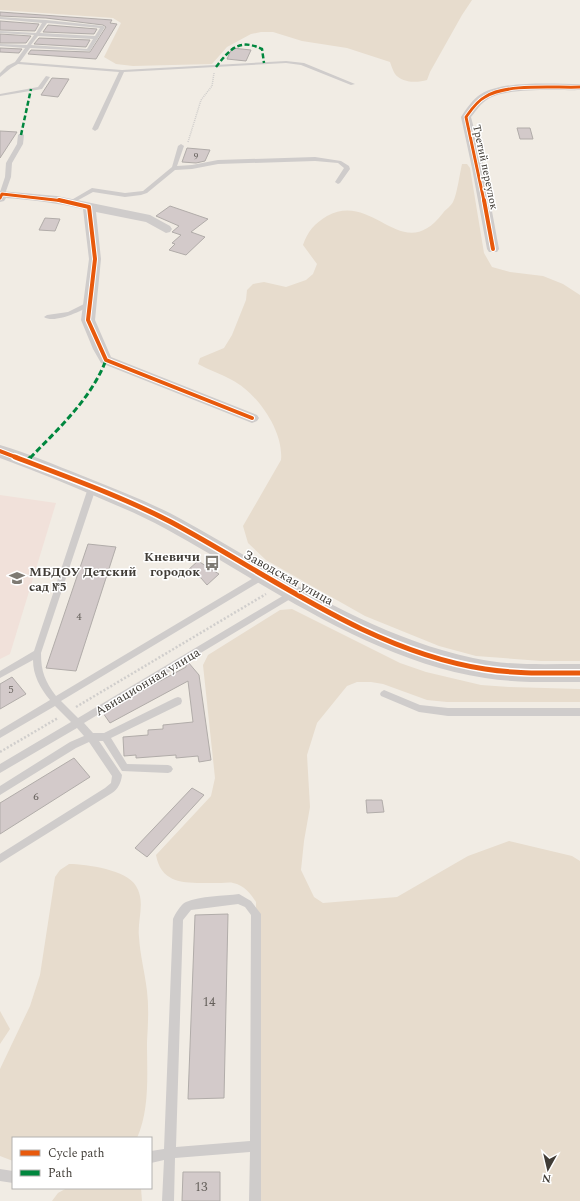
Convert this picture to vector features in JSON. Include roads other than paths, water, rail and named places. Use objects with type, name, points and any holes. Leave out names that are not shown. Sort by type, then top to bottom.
[{"type":"street","name":"Третий переулок","points":[[493,249],[478,168],[466,117],[473,106],[489,94],[516,89],[580,87]]},
{"type":"street","points":[[1,196],[56,199],[150,219],[166,229]]},
{"type":"street","points":[[89,207],[95,259],[88,320],[106,360],[252,418]]},
{"type":"street","name":"Заводская улица","points":[[0,451],[92,488],[171,523],[279,585],[404,648],[474,668],[545,673],[580,673]]},
{"type":"lane","points":[[0,18],[102,26],[97,38],[88,50],[0,45]]},
{"type":"lane","points":[[0,76],[9,67],[17,63],[46,21]]},
{"type":"lane","points":[[0,32],[97,38]]},
{"type":"lane","points":[[17,63],[122,71],[216,67],[275,62],[302,64],[353,84]]},
{"type":"lane","points":[[95,129],[122,71]]},
{"type":"lane","points":[[0,95],[40,88],[48,76]]},
{"type":"lane","points":[[1,196],[8,177],[9,163],[20,144],[21,135]]},
{"type":"lane","points":[[71,202],[92,190],[125,195],[139,194],[151,187],[174,168],[181,146]]},
{"type":"lane","points":[[174,168],[192,167],[218,162],[319,159],[339,162],[347,167],[348,169],[338,182]]},
{"type":"lane","points":[[47,317],[70,314],[90,303]]},
{"type":"lane","points":[[0,859],[114,787],[117,780],[117,775],[91,737],[55,701],[38,675],[35,663],[92,488]]},
{"type":"lane","points":[[0,734],[55,701],[279,585]]},
{"type":"lane","name":"Авиационная улица","points":[[0,769],[76,723],[279,585]]},
{"type":"lane","points":[[0,675],[37,653]]},
{"type":"lane","points":[[384,694],[419,708],[448,712],[580,712]]},
{"type":"lane","points":[[0,791],[73,746],[91,737],[105,737],[178,701]]},
{"type":"lane","points":[[105,737],[125,768],[168,769]]},
{"type":"lane","points":[[168,1201],[178,919],[188,906],[201,903],[239,899],[248,904],[256,914],[255,1201]]},
{"type":"lane","points":[[152,1157],[170,1153],[256,1146]]},
{"type":"lane","points":[[0,1175],[12,1177]]},
{"type":"place","name":"Кневичи городок","points":[[212,563]]},
{"type":"place","name":"МБДОУ Детский сад №5","points":[[17,578]]}]
